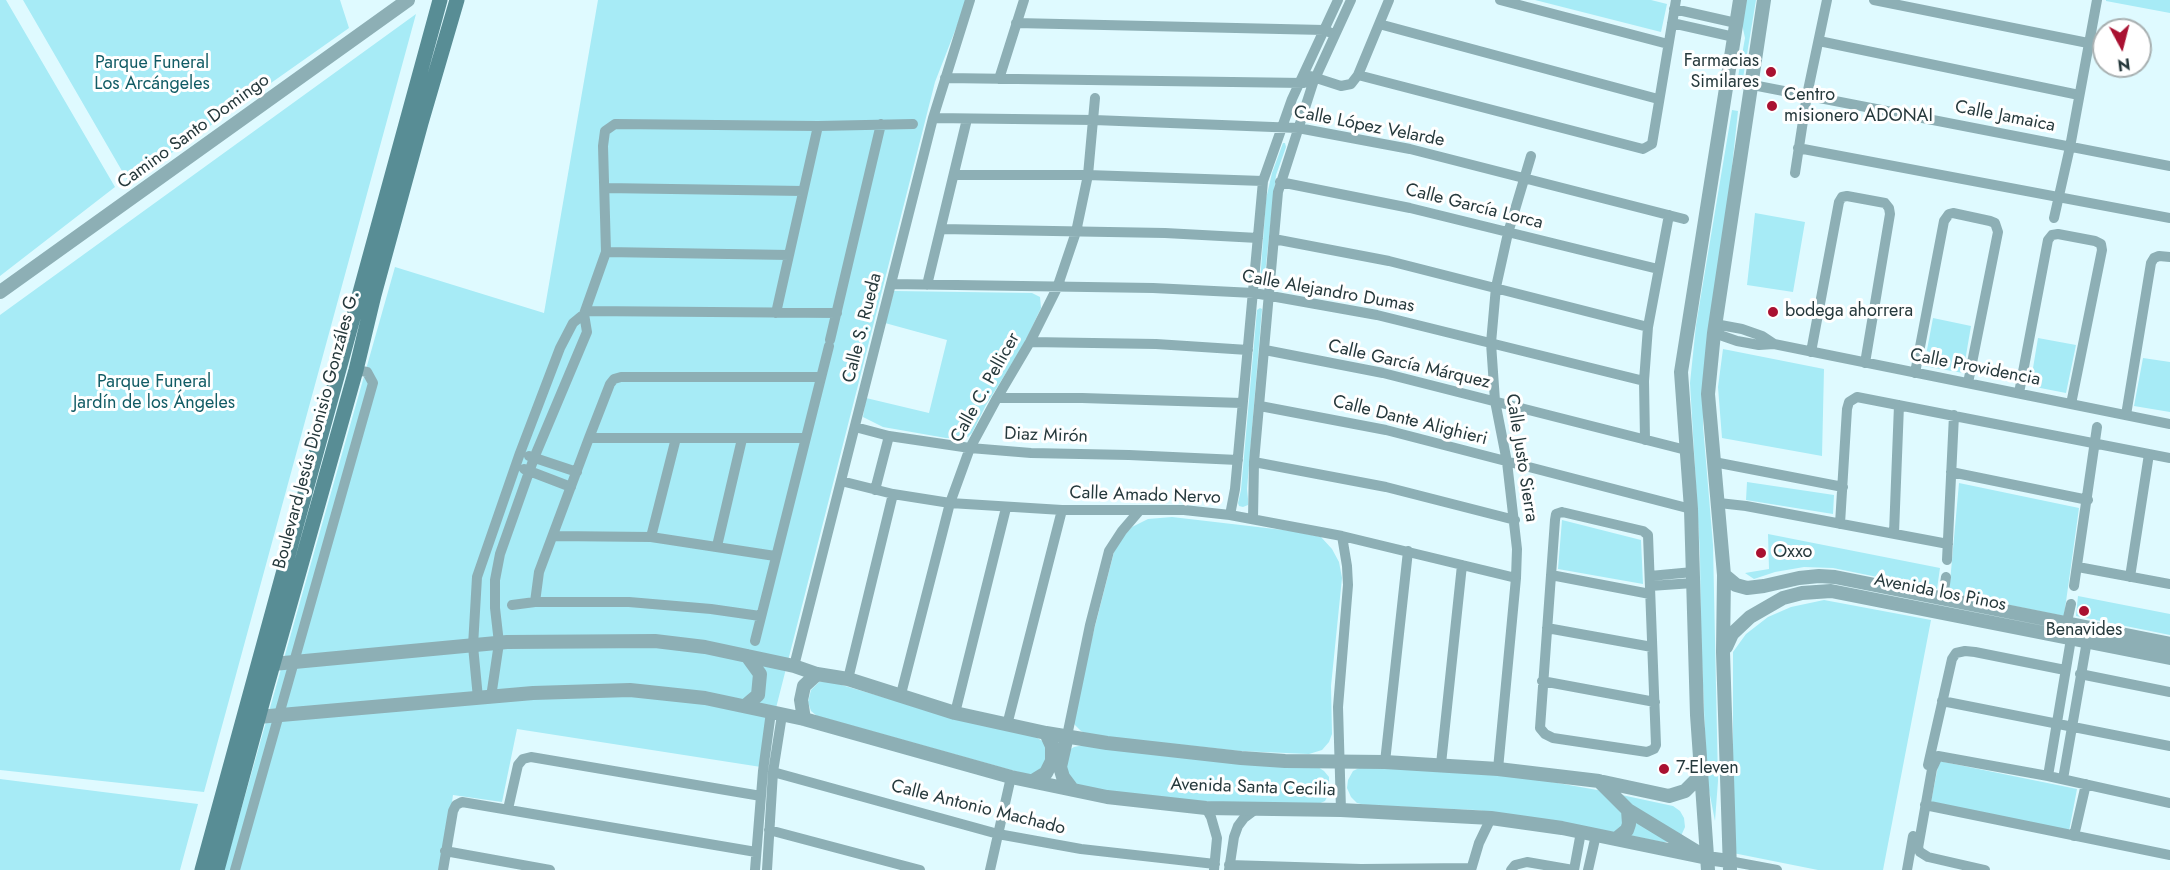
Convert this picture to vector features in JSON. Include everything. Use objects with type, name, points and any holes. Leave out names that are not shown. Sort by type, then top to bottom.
[{"type":"main road","name":"Boulevard Jesús Dionisio Gonzáles G.","points":[[202,870],[440,0]]},
{"type":"main road","name":"Boulevard Jesús Dionisio Gonzáles G.","points":[[217,870],[457,0]]},
{"type":"street","name":"Camino Santo Domingo","points":[[0,292],[408,0]]},
{"type":"street","name":"Calle S. Rueda","points":[[794,666],[933,118],[970,0]]},
{"type":"street","points":[[999,79],[1024,0]]},
{"type":"street","points":[[1253,519],[1254,462],[1280,182],[1330,32],[1338,0]]},
{"type":"street","points":[[1230,515],[1238,460],[1263,181],[1292,99],[1302,78],[1351,0]]},
{"type":"street","points":[[945,78],[1302,78],[1346,86],[1358,75],[1389,0]]},
{"type":"street","points":[[1500,0],[1668,45]]},
{"type":"street","points":[[1708,864],[1701,775],[1690,509],[1681,372],[1740,0]]},
{"type":"street","points":[[1764,0],[1714,328],[1708,394],[1724,575],[1723,652],[1729,865],[1777,870]]},
{"type":"street","points":[[1795,173],[1797,148],[1827,0]]},
{"type":"street","points":[[1874,0],[2088,44]]},
{"type":"street","points":[[2054,218],[2070,147],[2097,0]]},
{"type":"street","points":[[1358,75],[1638,148],[1648,148],[1652,144],[1675,4],[1736,23]]},
{"type":"street","points":[[1672,22],[1734,37]]},
{"type":"street","points":[[1016,23],[1330,32]]},
{"type":"street","points":[[1379,24],[1658,99]]},
{"type":"street","points":[[1819,41],[2079,95]]},
{"type":"street","name":"Calle Jamaica","points":[[1727,80],[2170,166]]},
{"type":"street","points":[[1714,159],[1722,141],[1729,100],[1736,97],[1749,103]]},
{"type":"street","name":"Calle C. Pellicer","points":[[901,694],[950,503],[970,448],[1030,342],[1057,288],[1076,232],[1088,175],[1095,99]]},
{"type":"street","name":"Calle López Velarde","points":[[933,118],[1094,120],[1298,128],[1410,149],[1684,219]]},
{"type":"street","points":[[927,285],[967,119]]},
{"type":"street","points":[[485,697],[499,643],[495,608],[495,580],[498,563],[534,458],[587,332],[585,312],[606,252],[603,146],[605,131],[615,124],[818,126],[913,124]]},
{"type":"street","points":[[755,641],[830,343],[881,124]]},
{"type":"street","points":[[776,313],[818,126]]},
{"type":"street","points":[[1797,148],[2170,218]]},
{"type":"street","name":"Calle Justo Sierra","points":[[1498,769],[1516,578],[1515,520],[1495,401],[1491,343],[1496,287],[1508,233],[1531,156]]},
{"type":"street","points":[[954,175],[1088,175],[1263,181]]},
{"type":"street","name":"Calle García Lorca","points":[[1280,182],[1410,208],[1658,269]]},
{"type":"street","points":[[605,188],[803,191]]},
{"type":"street","points":[[1812,352],[1839,202],[1842,197],[1847,196],[1885,203],[1890,214],[1864,363]]},
{"type":"street","points":[[1915,373],[1946,217],[1953,213],[1990,221],[1997,227],[1998,232],[1968,383]]},
{"type":"street","points":[[1645,440],[1644,381],[1648,327],[1669,215]]},
{"type":"street","points":[[940,229],[1165,233],[1257,238]]},
{"type":"street","points":[[2019,393],[2048,240],[2052,235],[2058,234],[2095,241],[2101,244],[2102,250],[2071,404]]},
{"type":"street","points":[[1274,239],[1389,261],[1648,327]]},
{"type":"street","points":[[606,252],[789,255]]},
{"type":"street","points":[[2126,415],[2151,263],[2159,256],[2170,257]]},
{"type":"street","name":"Calle Alejandro Dumas","points":[[891,284],[1154,288],[1254,293],[1377,315],[1644,381]]},
{"type":"street","points":[[485,697],[473,646],[477,577],[515,466],[560,348],[573,323],[585,312],[837,313]]},
{"type":"street","name":"Calle Providencia","points":[[1714,328],[1737,341],[1759,345],[1774,344],[2170,424]]},
{"type":"street","points":[[1030,342],[1156,344],[1248,350]]},
{"type":"street","name":"Calle García Márquez","points":[[1265,350],[1383,373],[1686,450]]},
{"type":"street","points":[[235,870],[292,662],[373,383],[367,372],[356,370]]},
{"type":"street","points":[[536,602],[539,573],[589,438],[614,379],[621,377],[820,377]]},
{"type":"street","points":[[1840,524],[1847,409],[1849,402],[1857,397],[2170,458]]},
{"type":"street","points":[[997,398],[1105,398],[1242,403]]},
{"type":"street","points":[[1894,533],[1899,405]]},
{"type":"street","name":"Calle Dante Alighieri","points":[[1260,406],[1386,430],[1690,509]]},
{"type":"street","points":[[1947,560],[1954,415]]},
{"type":"street","name":"Diaz Mirón","points":[[855,427],[889,436],[970,448],[1031,453],[1238,460]]},
{"type":"street","points":[[2074,586],[2097,442],[2097,428]]},
{"type":"street","points":[[875,490],[889,436]]},
{"type":"street","points":[[589,438],[805,438]]},
{"type":"street","points":[[651,537],[676,438]]},
{"type":"street","points":[[717,546],[742,439]]},
{"type":"street","points":[[520,453],[577,472]]},
{"type":"street","points":[[2130,577],[2149,454]]},
{"type":"street","points":[[1254,462],[1386,488],[1515,520]]},
{"type":"street","points":[[1714,462],[1843,487]]},
{"type":"street","points":[[515,466],[571,487]]},
{"type":"street","points":[[1951,472],[2088,500]]},
{"type":"street","name":"Calle Amado Nervo","points":[[841,481],[893,494],[950,503],[1006,508],[1184,510],[1230,515],[1342,536],[1516,578]]},
{"type":"street","points":[[848,679],[893,494]]},
{"type":"street","points":[[1719,503],[1746,506],[1948,544]]},
{"type":"street","points":[[955,713],[1006,508]]},
{"type":"street","points":[[1007,725],[1062,510]]},
{"type":"street","points":[[1072,789],[1063,777],[1060,767],[1090,625],[1109,551],[1140,510]]},
{"type":"street","points":[[1562,512],[1643,531],[1648,535],[1656,745],[1647,753],[1548,736],[1542,732],[1539,724],[1551,575],[1556,514],[1562,512]]},
{"type":"street","points":[[554,536],[651,537],[775,556]]},
{"type":"street","points":[[1341,810],[1338,679],[1348,585],[1342,536]]},
{"type":"street","points":[[1385,762],[1408,551]]},
{"type":"street","points":[[1441,764],[1462,565]]},
{"type":"street","points":[[2078,567],[2170,584]]},
{"type":"street","points":[[1551,575],[1650,585],[1693,577]]},
{"type":"street","name":"Avenida los Pinos","points":[[1724,575],[1736,585],[1747,588],[1799,578],[1835,577],[2170,644]]},
{"type":"street","points":[[1943,598],[1946,577]]},
{"type":"street","points":[[1799,578],[1802,593]]},
{"type":"street","name":"Avenida los Pinos","points":[[1723,652],[1732,634],[1750,617],[1783,598],[1802,593],[1832,591],[2170,658]]},
{"type":"street","points":[[512,605],[536,602],[629,602],[760,616]]},
{"type":"street","points":[[2048,776],[2071,638],[2071,604]]},
{"type":"street","points":[[2063,779],[2090,627]]},
{"type":"street","points":[[1547,628],[1652,647]]},
{"type":"street","name":"Avenida Santa Cecilia","points":[[273,664],[499,643],[655,641],[705,647],[794,666],[817,674],[848,679],[901,694],[955,713],[1046,733],[1107,743],[1241,758],[1441,764],[1498,769],[1599,781],[1669,796],[1686,791],[1701,775]]},
{"type":"street","points":[[1907,870],[1942,701],[1952,659],[1956,653],[1975,652],[2065,670]]},
{"type":"street","points":[[745,706],[758,695],[760,674],[747,656]]},
{"type":"street","points":[[804,719],[801,700],[804,686],[817,674]]},
{"type":"street","points":[[2080,674],[2170,692]]},
{"type":"street","points":[[1542,681],[1655,702]]},
{"type":"street","name":"Avenida Santa Cecilia","points":[[258,717],[533,693],[630,690],[705,698],[804,719],[1011,777],[1107,797],[1206,807],[1341,810],[1491,818],[1581,832],[1708,864],[1729,865]]},
{"type":"street","points":[[1942,701],[2170,746]]},
{"type":"street","points":[[755,870],[761,796],[768,771],[776,714]]},
{"type":"street","points":[[1033,781],[1046,773],[1052,761],[1052,746],[1046,733]]},
{"type":"street","points":[[1985,870],[1928,857],[1920,852],[1917,845],[1934,762],[1941,755],[2170,803]]},
{"type":"street","points":[[508,809],[516,770],[523,759],[538,758],[761,796]]},
{"type":"street","points":[[767,870],[768,771]]},
{"type":"street","name":"Calle Antonio Machado","points":[[768,771],[998,834],[1215,867]]},
{"type":"street","points":[[990,870],[1011,777]]},
{"type":"street","points":[[1599,781],[1628,810],[1708,864]]},
{"type":"street","points":[[2074,836],[2086,784]]},
{"type":"street","points":[[443,870],[456,805],[467,802],[756,852]]},
{"type":"street","points":[[1925,805],[2170,855]]},
{"type":"street","points":[[1206,807],[1217,838],[1215,867]]},
{"type":"street","points":[[1256,809],[1238,826],[1229,867],[1471,869],[1479,843],[1491,818]]},
{"type":"street","points":[[1616,839],[1627,830],[1628,810]]},
{"type":"street","points":[[769,830],[920,870]]},
{"type":"street","points":[[1512,870],[1515,865],[1527,862],[1573,870],[1581,832]]},
{"type":"street","points":[[1588,870],[1596,835]]},
{"type":"street","points":[[445,851],[550,870]]},
{"type":"green space","points":[[0,0],[6,0],[115,187],[0,276]]},
{"type":"green space","name":"Parque Funeral Los Arcángeles","points":[[23,0],[340,0],[349,28],[129,183]]},
{"type":"green space","points":[[598,0],[967,0],[935,82],[761,767],[517,729],[502,802],[453,795],[442,870],[224,870],[395,267],[544,313]]},
{"type":"green space","points":[[1535,0],[1651,0],[1667,4],[1661,32]]},
{"type":"green space","points":[[1745,0],[1756,0],[1743,78],[1738,77],[1745,38],[1742,24]]},
{"type":"green space","points":[[2170,0],[2170,13],[2106,1]]},
{"type":"green space","name":"Parque Funeral Jardín de los Ángeles","points":[[416,14],[204,792],[0,770],[0,315]]},
{"type":"green space","points":[[1732,110],[1738,111],[1721,269],[1703,380],[1703,426],[1713,545],[1718,781],[1715,821],[1707,780],[1700,554],[1690,383],[1696,325]]},
{"type":"green space","points":[[1283,143],[1286,147],[1276,175],[1262,285],[1260,283],[1266,199],[1272,173]]},
{"type":"green space","points":[[1755,213],[1805,222],[1793,292],[1747,285]]},
{"type":"green space","points":[[894,291],[1032,293],[1040,297],[1041,308],[1023,346],[968,437],[946,438],[883,427],[863,417],[866,398],[929,413],[947,340],[885,323]]},
{"type":"green space","points":[[1262,309],[1247,489],[1248,505],[1243,507],[1238,503],[1257,310]]},
{"type":"green space","points":[[1933,318],[1971,326],[1963,373],[1924,366]]},
{"type":"green space","points":[[2038,338],[2076,345],[2066,393],[2030,386]]},
{"type":"green space","points":[[1723,349],[1824,369],[1822,456],[1722,438],[1718,387]]},
{"type":"green space","points":[[2143,358],[2170,362],[2170,412],[2134,406]]},
{"type":"green space","points":[[1747,482],[1834,495],[1833,514],[1746,500]]},
{"type":"green space","points":[[1959,483],[2079,508],[2064,616],[1949,593]]},
{"type":"green space","points":[[1172,517],[1292,531],[1321,537],[1332,549],[1339,562],[1342,578],[1331,686],[1332,734],[1322,750],[1309,754],[1240,751],[1089,735],[1074,724],[1072,716],[1114,552],[1120,540],[1132,527],[1148,519]]},
{"type":"green space","points":[[1562,520],[1641,540],[1643,584],[1558,569]]},
{"type":"green space","points":[[1768,534],[1940,568],[1937,589],[1833,568],[1804,567],[1775,572],[1754,579],[1745,573],[1769,569]]},
{"type":"green space","points":[[2078,596],[2170,614],[2170,635],[2076,616]]},
{"type":"green space","points":[[1824,600],[1931,620],[1883,870],[1818,870],[1733,853],[1733,652],[1746,634],[1768,617],[1791,607]]},
{"type":"green space","points":[[828,681],[951,717],[1034,736],[1044,742],[1048,754],[1047,765],[1039,773],[1029,775],[817,716],[811,711],[808,702],[811,690],[819,682]]},
{"type":"green space","points":[[1084,745],[1318,767],[1329,777],[1329,793],[1325,801],[1316,805],[1212,802],[1080,787],[1071,783],[1063,759],[1066,752]]},
{"type":"green space","points":[[1939,761],[2077,789],[2069,831],[1931,802]]},
{"type":"green space","points":[[1361,767],[1485,773],[1603,791],[1673,806],[1684,818],[1685,827],[1681,836],[1673,842],[1662,842],[1552,820],[1476,810],[1365,805],[1357,803],[1347,788],[1353,771]]},
{"type":"green space","points":[[0,779],[198,804],[180,870],[0,870]]},
{"type":"place","name":"Farmacias Similares","points":[[1771,72]]},
{"type":"place","name":"Centro misionero ADONAI","points":[[1772,106]]},
{"type":"place","name":"bodega ahorrera","points":[[1773,312]]},
{"type":"place","name":"Oxxo","points":[[1761,553]]},
{"type":"place","name":"Benavides","points":[[2084,611]]},
{"type":"place","name":"7-Eleven","points":[[1664,769]]}]
